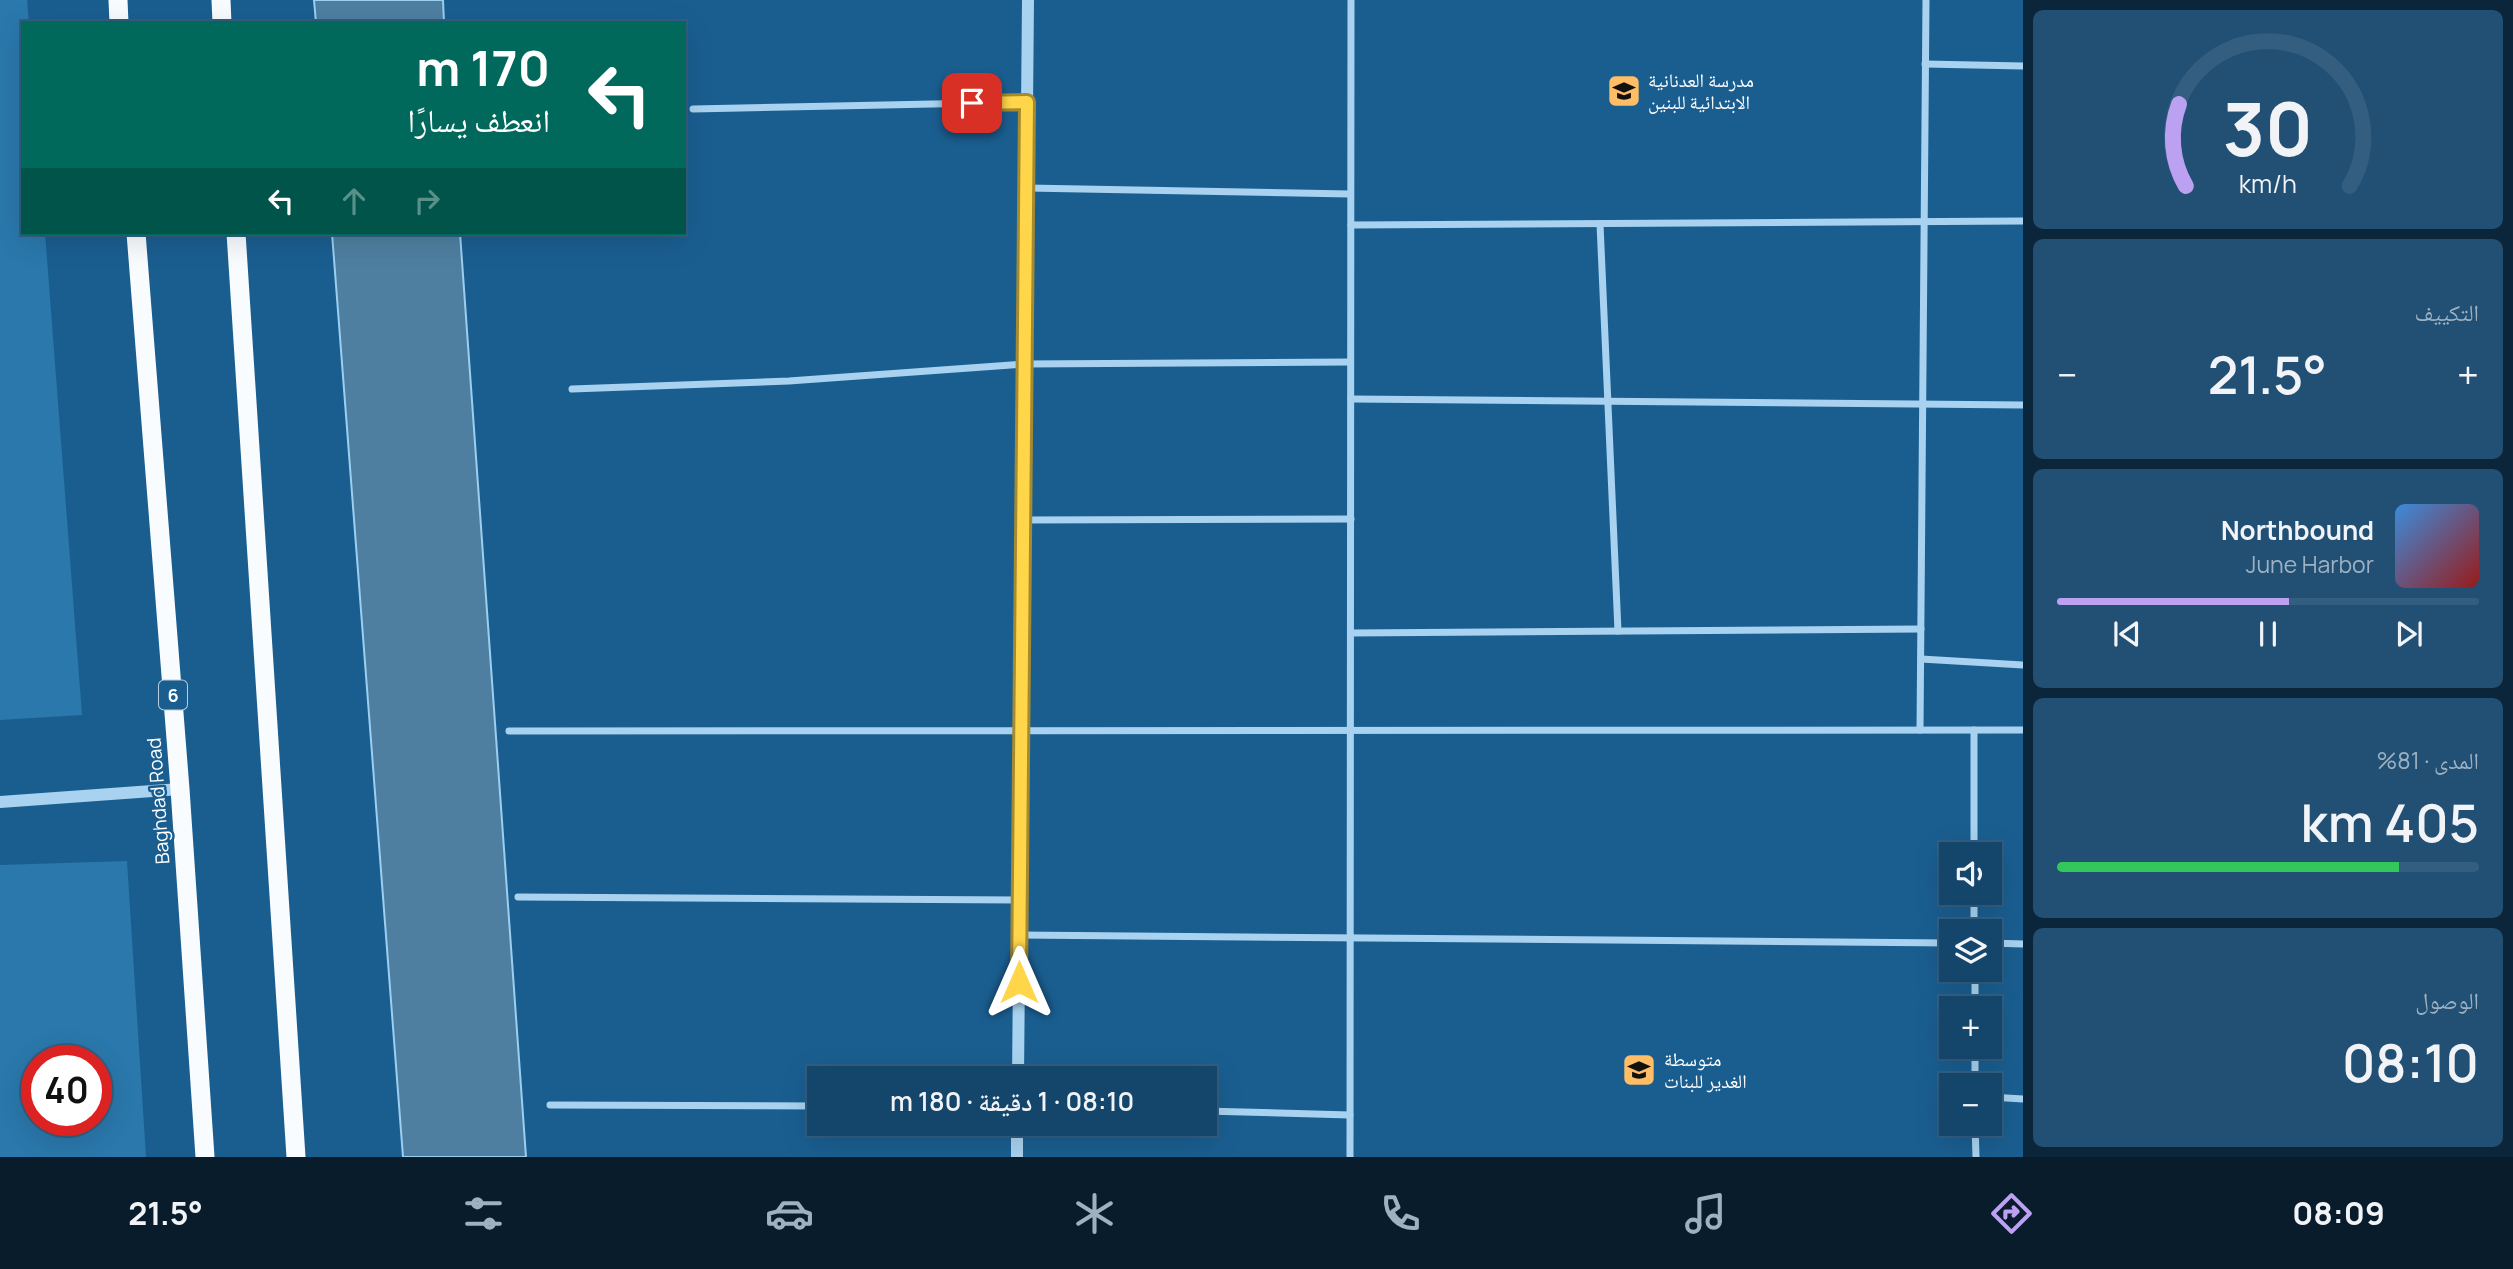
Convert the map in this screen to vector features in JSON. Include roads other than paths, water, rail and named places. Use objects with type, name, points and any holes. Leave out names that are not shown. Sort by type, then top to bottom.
[{"type":"highway","points":[[118,0],[119,21]]},
{"type":"highway","points":[[221,0],[222,21]]},
{"type":"highway","name":"Baghdad Road","points":[[136,235],[180,789],[205,1157]]},
{"type":"highway","points":[[236,235],[296,1157]]},
{"type":"street","points":[[1018,1066],[1028,0]]},
{"type":"street","points":[[1350,1157],[1351,0]]},
{"type":"street","points":[[1920,730],[1926,0]]},
{"type":"street","points":[[1925,64],[2023,66]]},
{"type":"street","points":[[693,109],[1027,102]]},
{"type":"street","points":[[1027,188],[1349,194]]},
{"type":"street","points":[[1351,225],[2023,221]]},
{"type":"street","points":[[1600,224],[1618,631]]},
{"type":"street","points":[[572,389],[789,381],[1024,364],[1350,362]]},
{"type":"street","points":[[1351,399],[2023,405]]},
{"type":"street","points":[[1023,520],[1351,519]]},
{"type":"street","points":[[1351,633],[1921,629]]},
{"type":"street","points":[[1921,659],[2023,665]]},
{"type":"street","points":[[1974,730],[1974,842]]},
{"type":"street","points":[[509,731],[2023,730]]},
{"type":"street","points":[[0,802],[180,789]]},
{"type":"street","points":[[518,897],[1019,900]]},
{"type":"street","points":[[1019,935],[1939,943]]},
{"type":"street","points":[[2002,943],[2023,944]]},
{"type":"street","points":[[2002,1098],[2023,1099]]},
{"type":"street","points":[[550,1105],[807,1106]]},
{"type":"street","points":[[1217,1111],[1350,1115]]},
{"type":"street","points":[[1017,1136],[1017,1157]]},
{"type":"street","points":[[1975,1136],[1976,1157]]},
{"type":"place","name":"مدرسة العدنانية الابتدائية للبنين","points":[[1624,91]]},
{"type":"place","name":"متوسطة الغدير للبنات","points":[[1639,1070]]}]
